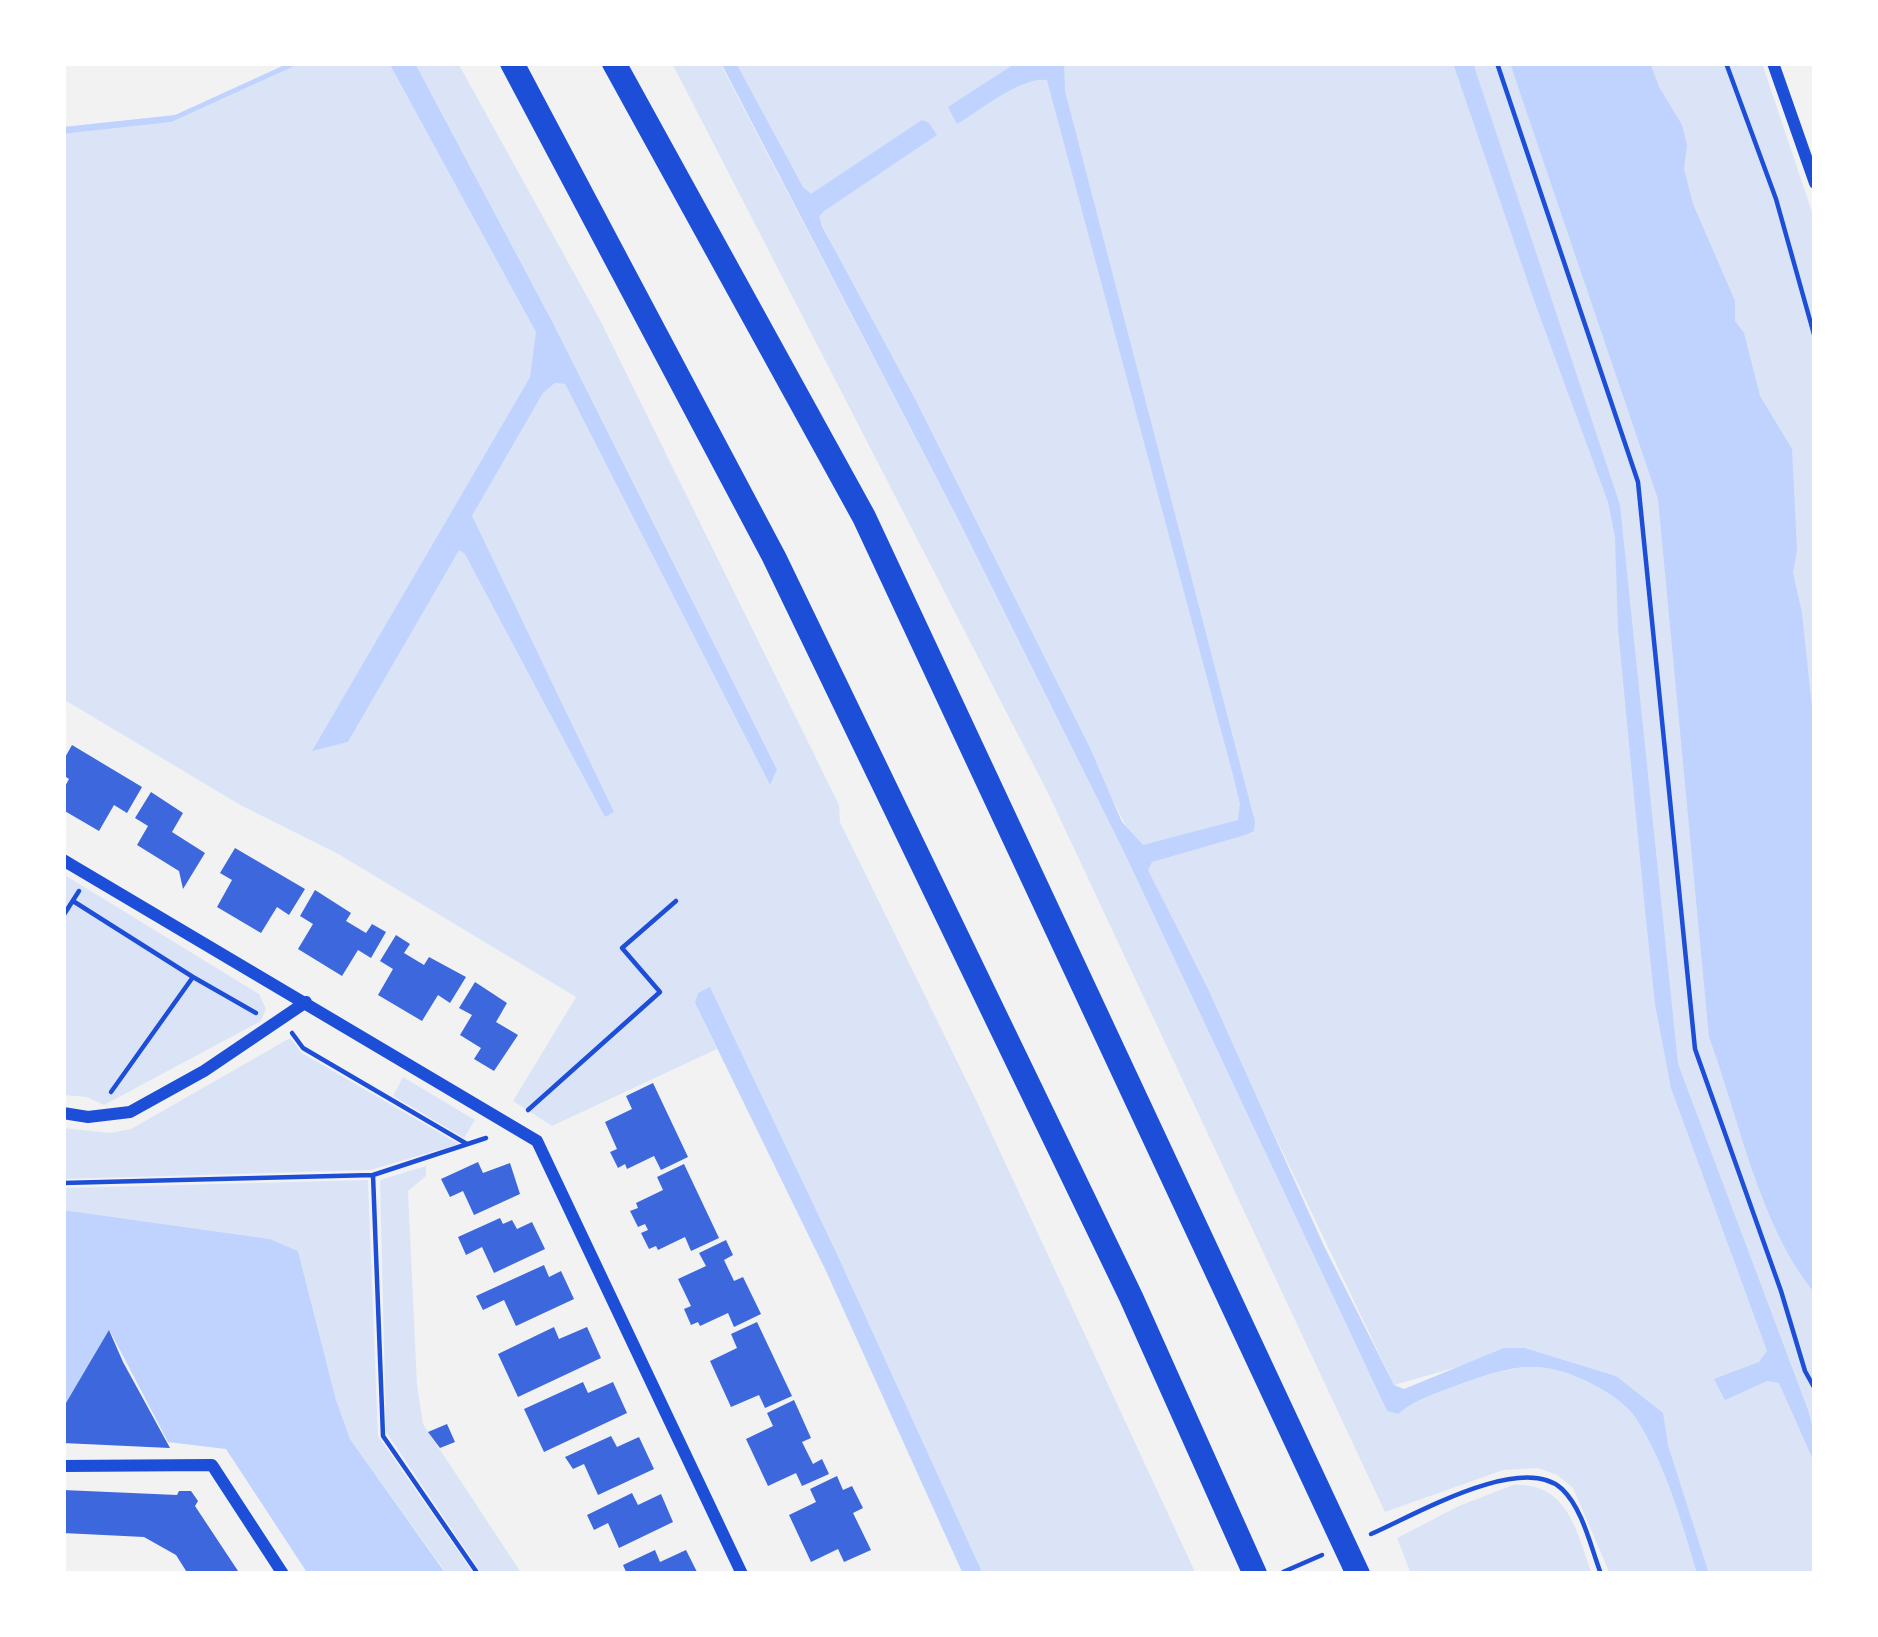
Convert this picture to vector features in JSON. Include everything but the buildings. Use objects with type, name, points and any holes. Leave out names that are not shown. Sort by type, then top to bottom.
[{"type":"highway","points":[[501,63],[526,89]]},
{"type":"highway","points":[[512,63],[774,557],[1131,1297],[1255,1574]]},
{"type":"highway","points":[[614,63],[865,517],[1358,1574]]},
{"type":"street","points":[[1773,63],[1815,183]]},
{"type":"street","points":[[63,860],[537,1141],[742,1574]]},
{"type":"street","points":[[63,1113],[130,1112],[204,1071],[306,1003]]},
{"type":"street","points":[[63,1466],[212,1465],[283,1574]]},
{"type":"path","points":[[1497,63],[1638,482],[1695,1049],[1815,1389]]},
{"type":"path","points":[[1726,63],[1776,199],[1815,338]]},
{"type":"path","points":[[63,916],[89,875]]},
{"type":"path","points":[[63,1183],[373,1175],[467,1144],[303,1048],[292,1033],[73,901]]},
{"type":"path","points":[[516,1128],[532,1104],[660,992],[622,948],[676,901]]},
{"type":"path","points":[[94,1116],[193,977]]},
{"type":"path","points":[[373,1175],[382,1436],[478,1574]]},
{"type":"path","points":[[1444,1502],[1510,1477],[1549,1480],[1571,1501],[1601,1574]]},
{"type":"shaded area","points":[[301,63],[389,63],[537,332],[530,377],[313,750],[348,742],[459,549],[465,554],[474,527],[472,516],[543,393],[555,383],[565,384],[769,783],[777,768],[554,325],[415,63],[458,63],[600,320],[839,805],[840,822],[976,1100],[1196,1574],[983,1574],[710,988],[695,1003],[717,1049],[552,1126],[513,1101],[576,997],[340,855],[242,806],[63,699],[63,134],[173,122]]},
{"type":"shaded area","points":[[672,63],[720,63],[960,523],[1124,852],[1387,1411],[1398,1414],[1455,1386],[1530,1367],[1564,1372],[1603,1390],[1630,1411],[1647,1438],[1672,1495],[1697,1574],[1610,1574],[1573,1488],[1538,1468],[1503,1470],[1385,1512],[1048,793]]},
{"type":"shaded area","points":[[733,63],[1762,63],[1815,221],[1815,1574],[1708,1574],[1668,1445],[1616,1376],[1525,1348],[1394,1385],[1148,870],[803,187]]},
{"type":"shaded area","points":[[63,874],[259,994],[266,1009],[261,1021],[104,1105],[87,1097],[63,1095]]},
{"type":"shaded area","points":[[290,1038],[302,1053],[459,1144],[370,1170],[63,1179],[63,1128],[110,1133],[131,1129]]},
{"type":"shaded area","points":[[403,1077],[475,1120],[464,1138],[393,1096]]},
{"type":"shaded area","points":[[426,1166],[426,1176],[408,1191],[423,1424],[522,1574],[482,1574],[386,1432],[380,1180]]},
{"type":"shaded area","points":[[368,1180],[378,1436],[474,1574],[447,1574],[350,1439],[298,1251],[270,1239],[63,1210],[63,1188]]},
{"type":"shaded area","points":[[1513,1485],[1532,1486],[1558,1501],[1575,1527],[1592,1574],[1411,1574],[1397,1538]]},
{"type":"water","points":[[289,63],[301,63],[172,122],[63,134],[63,127],[175,115]]},
{"type":"water","points":[[389,63],[415,63],[554,325],[777,769],[770,785],[565,384],[555,383],[543,393],[472,516],[614,812],[605,817],[459,550],[348,742],[312,751],[530,377],[536,332]]},
{"type":"water","points":[[721,63],[736,63],[811,194],[922,120],[937,135],[819,216],[1090,748],[1122,822],[1143,845],[1238,820],[1240,804],[1233,775],[1047,80],[1013,89],[957,124],[948,107],[1016,63],[1064,63],[1065,91],[1255,822],[1254,831],[1152,862],[1148,870],[1394,1385],[1404,1389],[1504,1348],[1525,1348],[1616,1376],[1663,1413],[1668,1445],[1709,1574],[1697,1574],[1665,1475],[1637,1420],[1617,1400],[1582,1379],[1546,1368],[1513,1369],[1432,1395],[1398,1414],[1387,1411],[1124,852],[960,523]]},
{"type":"water","points":[[1453,63],[1473,63],[1620,505],[1678,1064],[1808,1410],[1815,1464],[1779,1383],[1767,1381],[1725,1400],[1714,1379],[1759,1362],[1767,1351],[1671,1088],[1655,1004],[1618,629],[1615,537],[1608,502]]},
{"type":"water","points":[[1510,63],[1650,63],[1682,125],[1687,145],[1684,169],[1693,204],[1735,301],[1735,321],[1744,333],[1760,396],[1792,449],[1797,550],[1793,573],[1815,736],[1815,1293],[1796,1267],[1765,1205],[1709,1037],[1658,499]]},
{"type":"water","points":[[710,987],[983,1574],[963,1574],[826,1271],[695,1003],[698,993]]},
{"type":"water","points":[[63,1210],[270,1239],[298,1251],[350,1439],[446,1574],[308,1574],[226,1449],[168,1442],[110,1331],[63,1408]]}]
